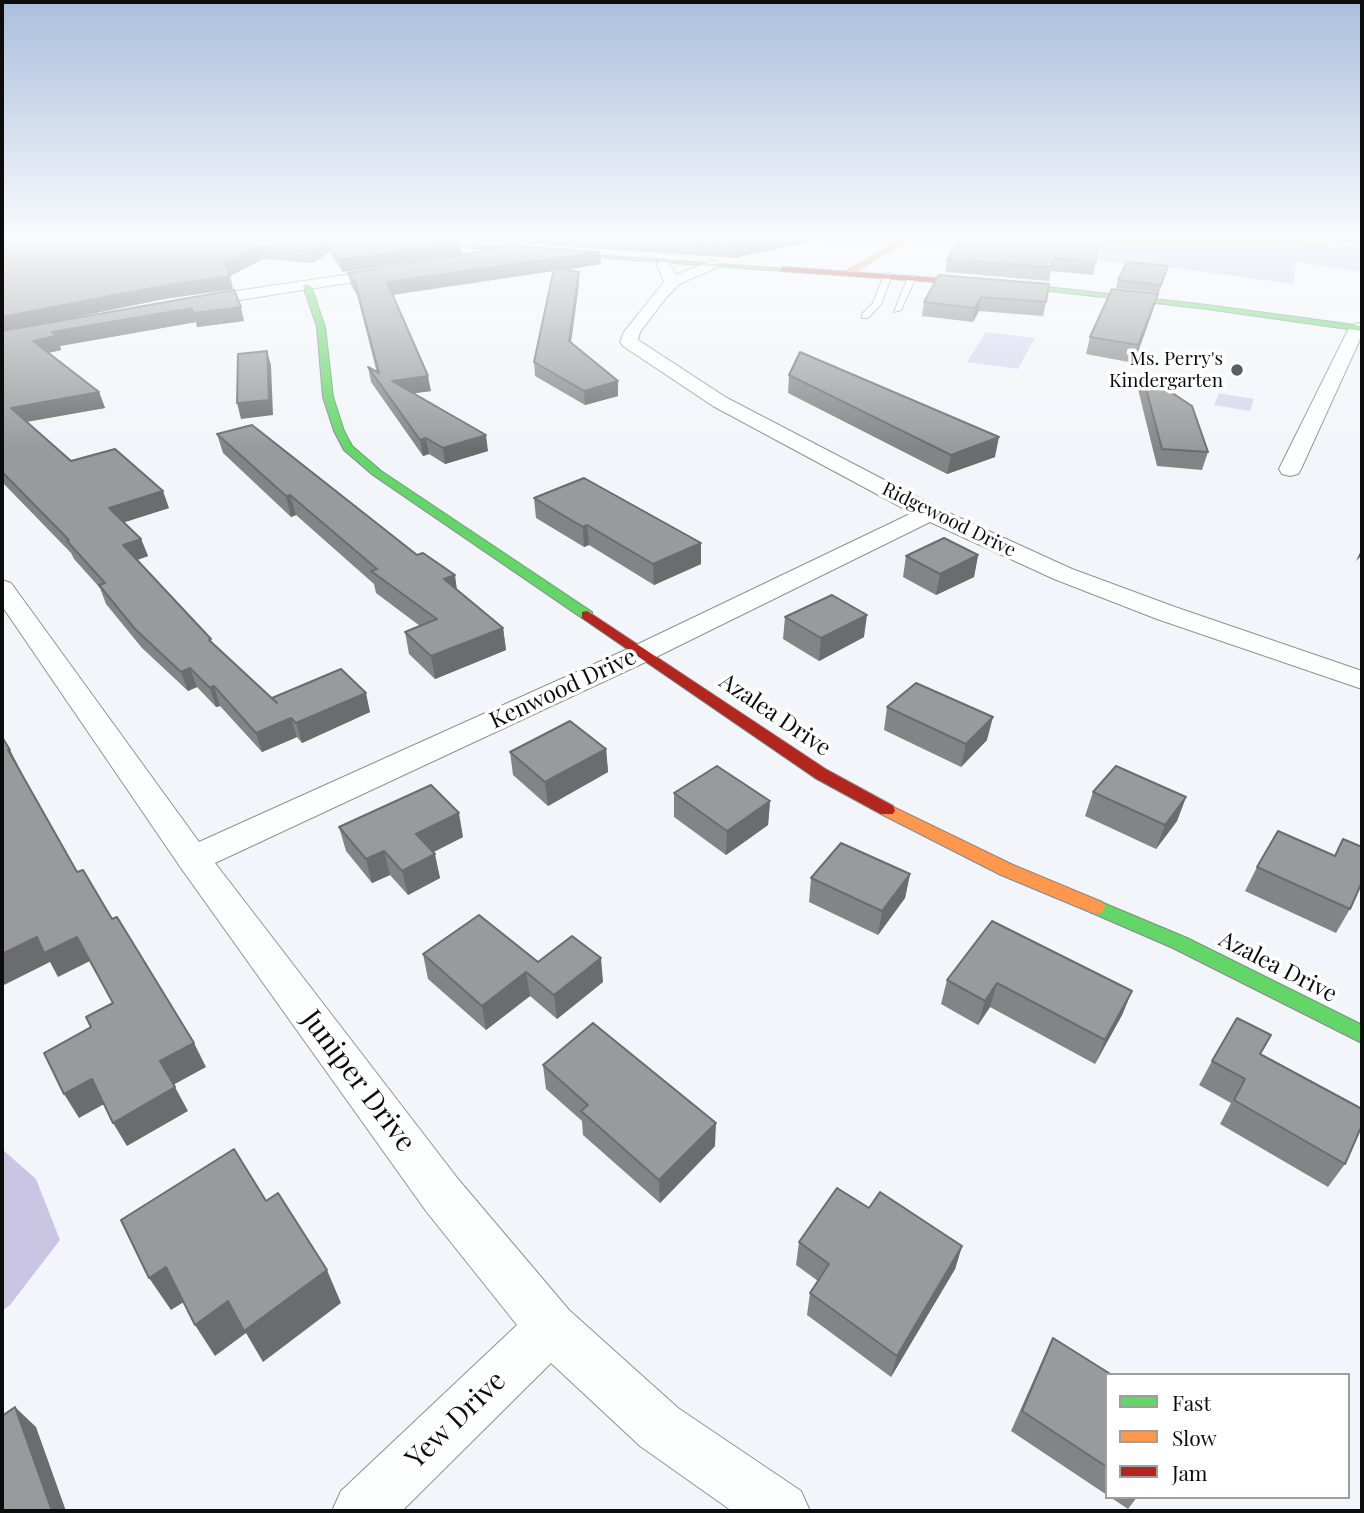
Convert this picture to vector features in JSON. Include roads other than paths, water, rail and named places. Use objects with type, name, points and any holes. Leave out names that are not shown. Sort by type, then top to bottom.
[{"type":"main road","name":"Azalea Drive","points":[[315,309],[321,327],[328,397],[348,448],[377,473],[821,774],[895,815],[1007,870],[1180,943],[1362,1035]]},
{"type":"main road","points":[[1215,309],[1360,328]]},
{"type":"street","name":"Ridgewood Drive","points":[[650,309],[632,332],[629,342],[720,402],[930,513],[1063,574],[1166,613],[1362,680]]},
{"type":"street","points":[[1290,469],[1360,328]]},
{"type":"street","name":"Kenwood Drive","points":[[194,859],[642,653],[930,513]]},
{"type":"street","name":"Juniper Drive","points":[[2,588],[194,859],[442,1195],[551,1328],[659,1427],[781,1511]]},
{"type":"street","name":"Yew Drive","points":[[361,1511],[551,1328]]},
{"type":"lane","points":[[865,316],[872,309]]},
{"type":"place","name":"Ms. Perry's Kindergarten","points":[[1237,370]]}]
